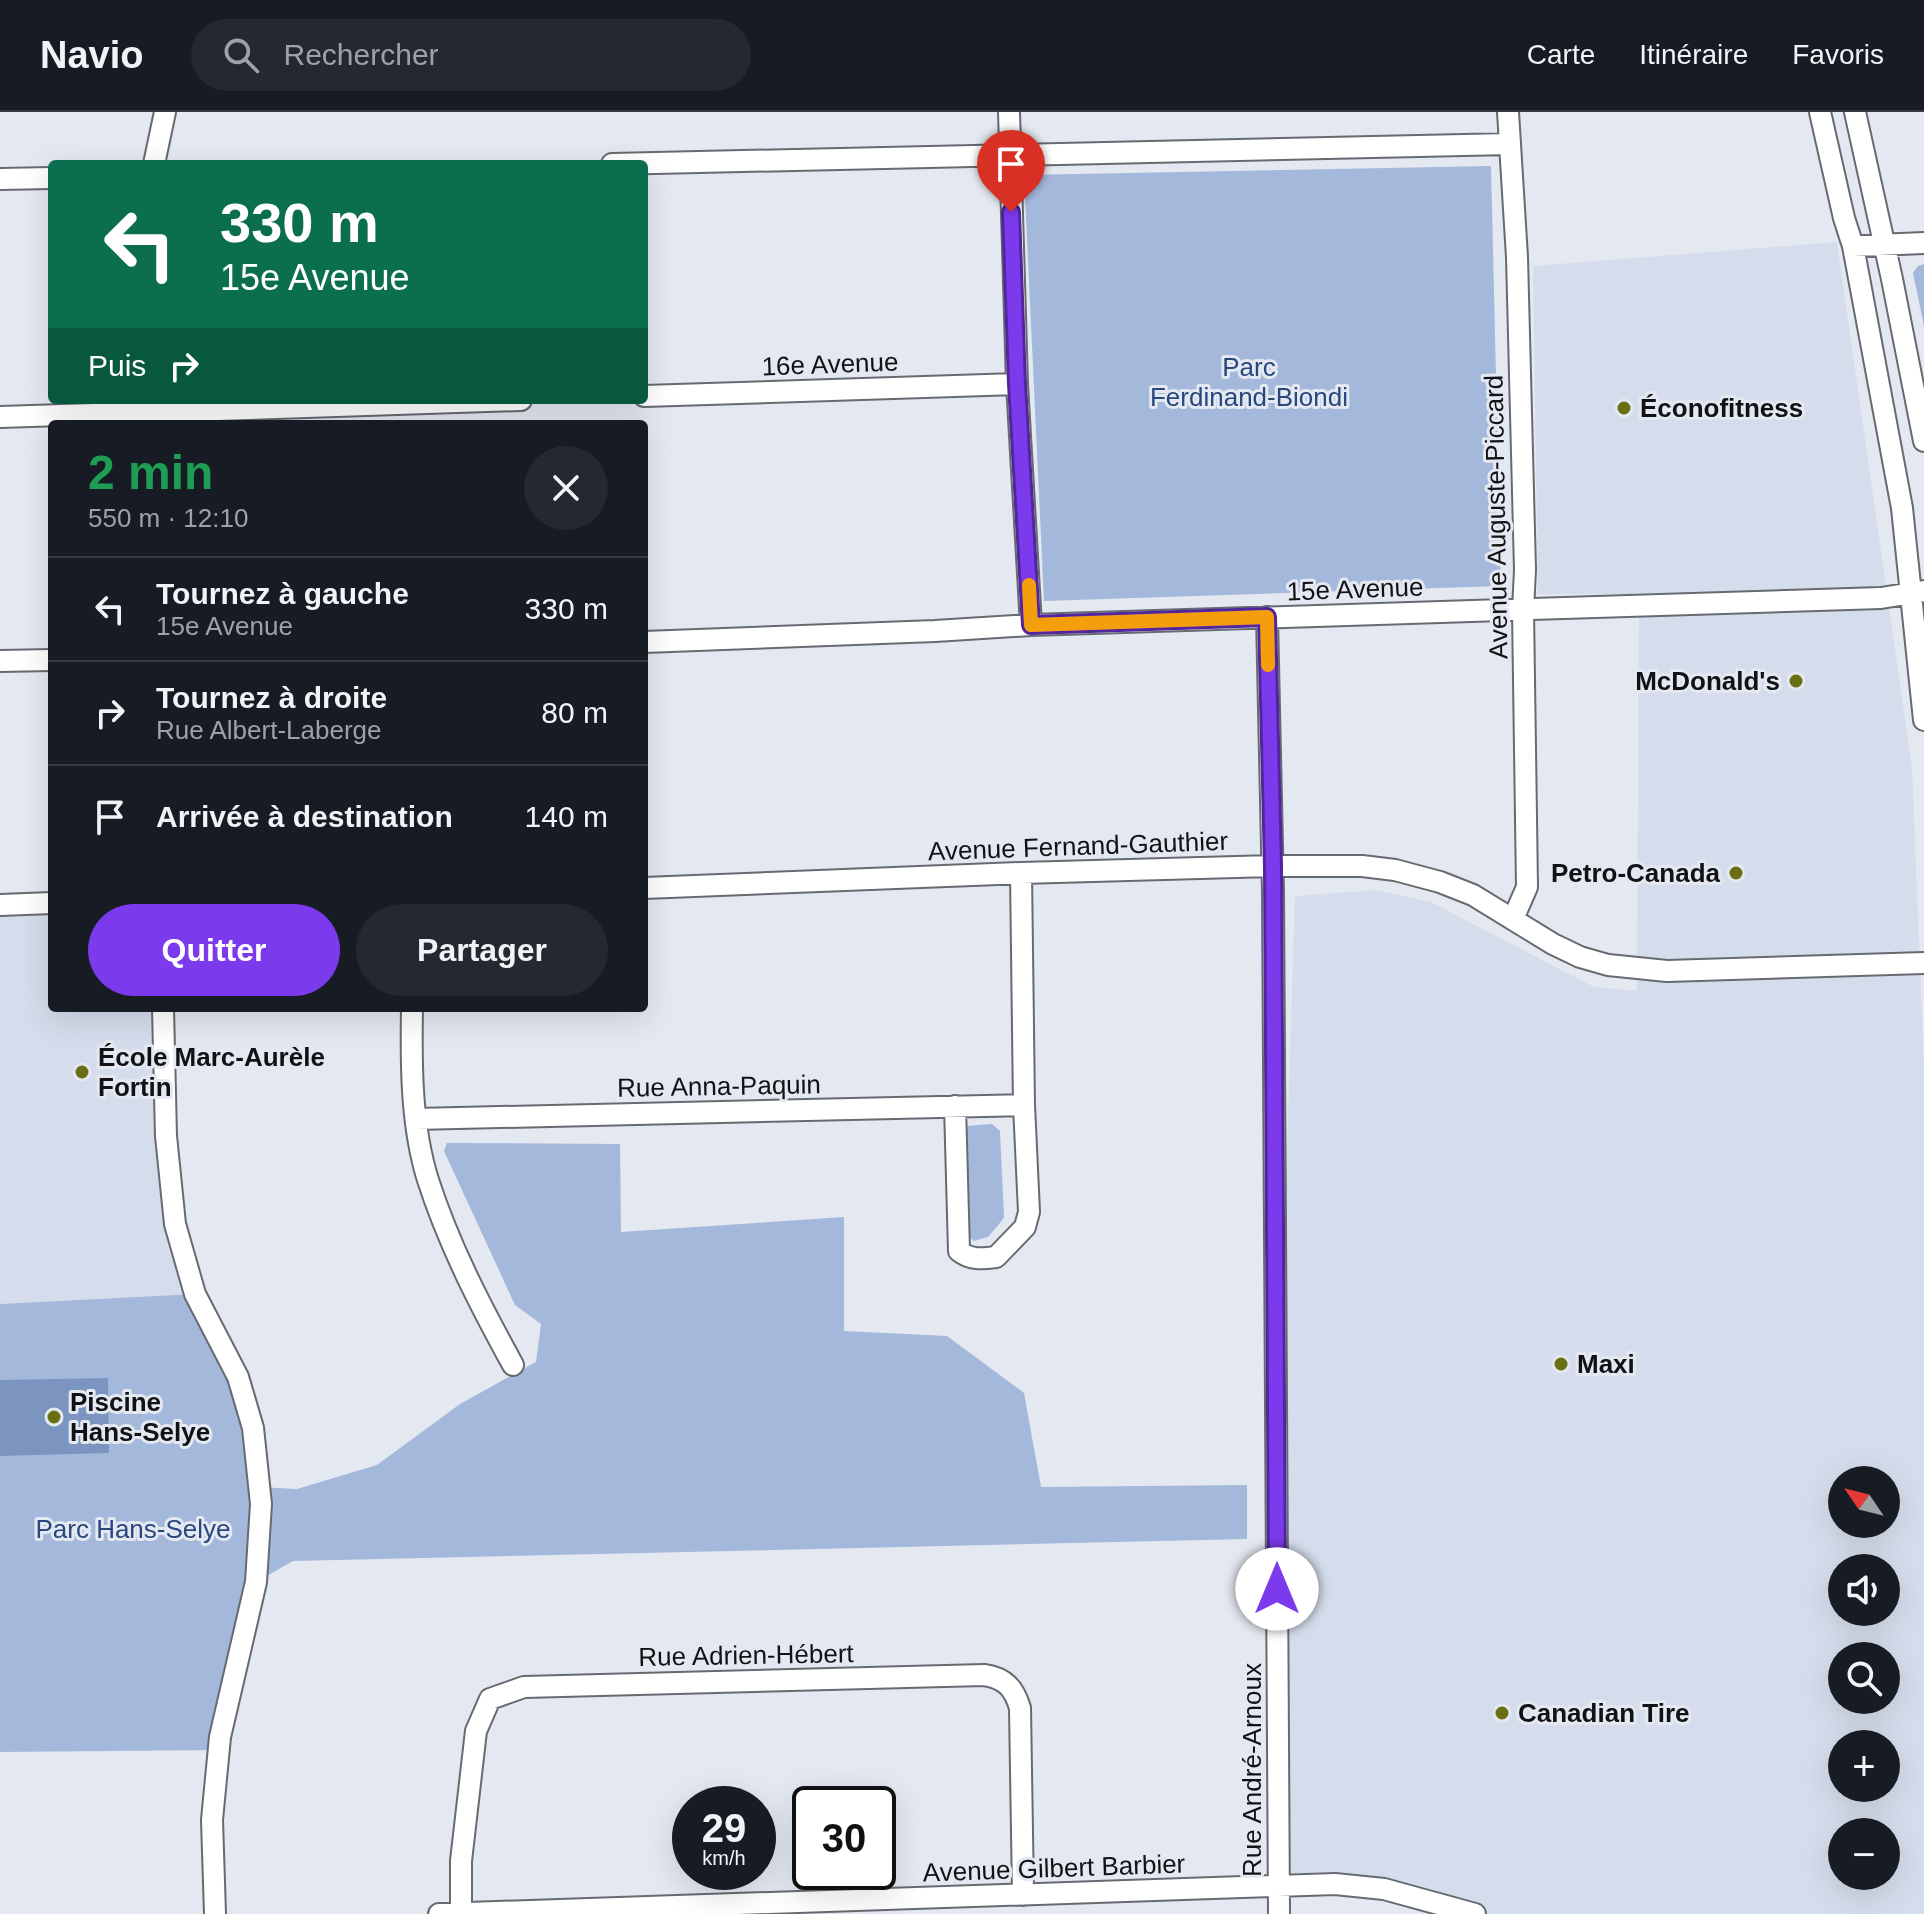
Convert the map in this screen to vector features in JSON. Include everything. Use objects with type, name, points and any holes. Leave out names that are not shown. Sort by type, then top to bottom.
[{"type":"street","points":[[155,160],[165,112]]},
{"type":"street","points":[[1009,112],[1017,384],[1031,625]]},
{"type":"street","name":"Avenue Auguste-Piccard","points":[[1508,112],[1519,336],[1525,570],[1527,887],[1513,919]]},
{"type":"street","points":[[1820,112],[1853,246],[1918,592],[1924,720]]},
{"type":"street","points":[[1855,112],[1924,441]]},
{"type":"street","points":[[648,163],[1510,144]]},
{"type":"street","points":[[0,179],[48,178]]},
{"type":"street","points":[[1853,246],[1924,243]]},
{"type":"street","name":"16e Avenue","points":[[648,396],[1017,384]]},
{"type":"street","points":[[0,417],[396,404]]},
{"type":"street","name":"15e Avenue","points":[[648,642],[1031,625],[1881,598],[1918,592]]},
{"type":"street","name":"Rue André-Arnoux","points":[[1267,617],[1273,866],[1279,1914]]},
{"type":"street","points":[[0,661],[48,660]]},
{"type":"street","name":"Avenue Fernand-Gauthier","points":[[648,888],[1021,873],[1362,866],[1418,875],[1473,895],[1580,957],[1634,969],[1713,971],[1924,963]]},
{"type":"street","points":[[955,1106],[959,1251],[966,1256],[996,1257],[1020,1234],[1027,1219],[1021,873]]},
{"type":"street","points":[[0,905],[48,903]]},
{"type":"street","points":[[163,1012],[166,1136],[175,1224],[195,1294],[238,1377],[253,1428],[261,1504],[256,1582],[220,1737],[212,1820],[215,1914]]},
{"type":"street","points":[[412,1012],[416,1119],[428,1178],[467,1281],[513,1365]]},
{"type":"street","name":"Rue Anna-Paquin","points":[[416,1119],[1024,1105]]},
{"type":"street","name":"Rue Adrien-Hébert","points":[[461,1913],[462,1849],[476,1731],[490,1699],[524,1687],[997,1677],[1008,1684],[1020,1708],[1023,1895]]},
{"type":"street","name":"Avenue Gilbert Barbier","points":[[439,1914],[1335,1884],[1384,1889],[1475,1914]]},
{"type":"shaded area","points":[[1837,242],[1912,769],[1924,1066],[1924,1914],[1475,1914],[1433,1901],[1279,1886],[1276,1499],[1295,896],[1376,890],[1431,902],[1594,987],[1637,991],[1639,594],[1538,594],[1533,266]]},
{"type":"shaded area","name":"École Marc-Aurèle Fortin","points":[[48,903],[48,1012],[163,1012],[166,1136],[195,1294],[0,1304],[0,905]]},
{"type":"shaded area","name":"Piscine Hans-Selye","points":[[108,1378],[109,1453],[0,1456],[0,1380]]},
{"type":"green space","name":"Parc Ferdinand-Biondi","points":[[1491,166],[1501,586],[1044,601],[1024,175]]},
{"type":"green space","points":[[1924,264],[1924,326],[1913,273]]},
{"type":"green space","points":[[992,1124],[1000,1131],[1004,1218],[988,1237],[974,1241],[967,1235],[966,1126]]},
{"type":"green space","name":"Parc Hans-Selye","points":[[447,1143],[620,1144],[621,1232],[844,1217],[844,1331],[947,1336],[1024,1393],[1041,1487],[1247,1485],[1247,1539],[293,1561],[256,1582],[219,1750],[0,1752],[0,1304],[195,1294],[238,1377],[259,1487],[297,1489],[377,1465],[460,1404],[536,1362],[541,1324],[515,1305],[444,1151]]},
{"type":"slow traffic","points":[[1029,585],[1031,625],[1267,617],[1268,665]]},
{"type":"place","name":"Éconofitness","points":[[1624,408]]},
{"type":"place","name":"McDonald's","points":[[1796,681]]},
{"type":"place","name":"Petro-Canada","points":[[1736,873]]},
{"type":"place","name":"École Marc-Aurèle Fortin","points":[[82,1072]]},
{"type":"place","name":"Maxi","points":[[1561,1364]]},
{"type":"place","name":"Piscine Hans-Selye","points":[[54,1417]]},
{"type":"place","name":"Canadian Tire","points":[[1502,1713]]},
{"type":"route","points":[[1011,212],[1031,625],[1267,617],[1273,866],[1277,1589]]}]
